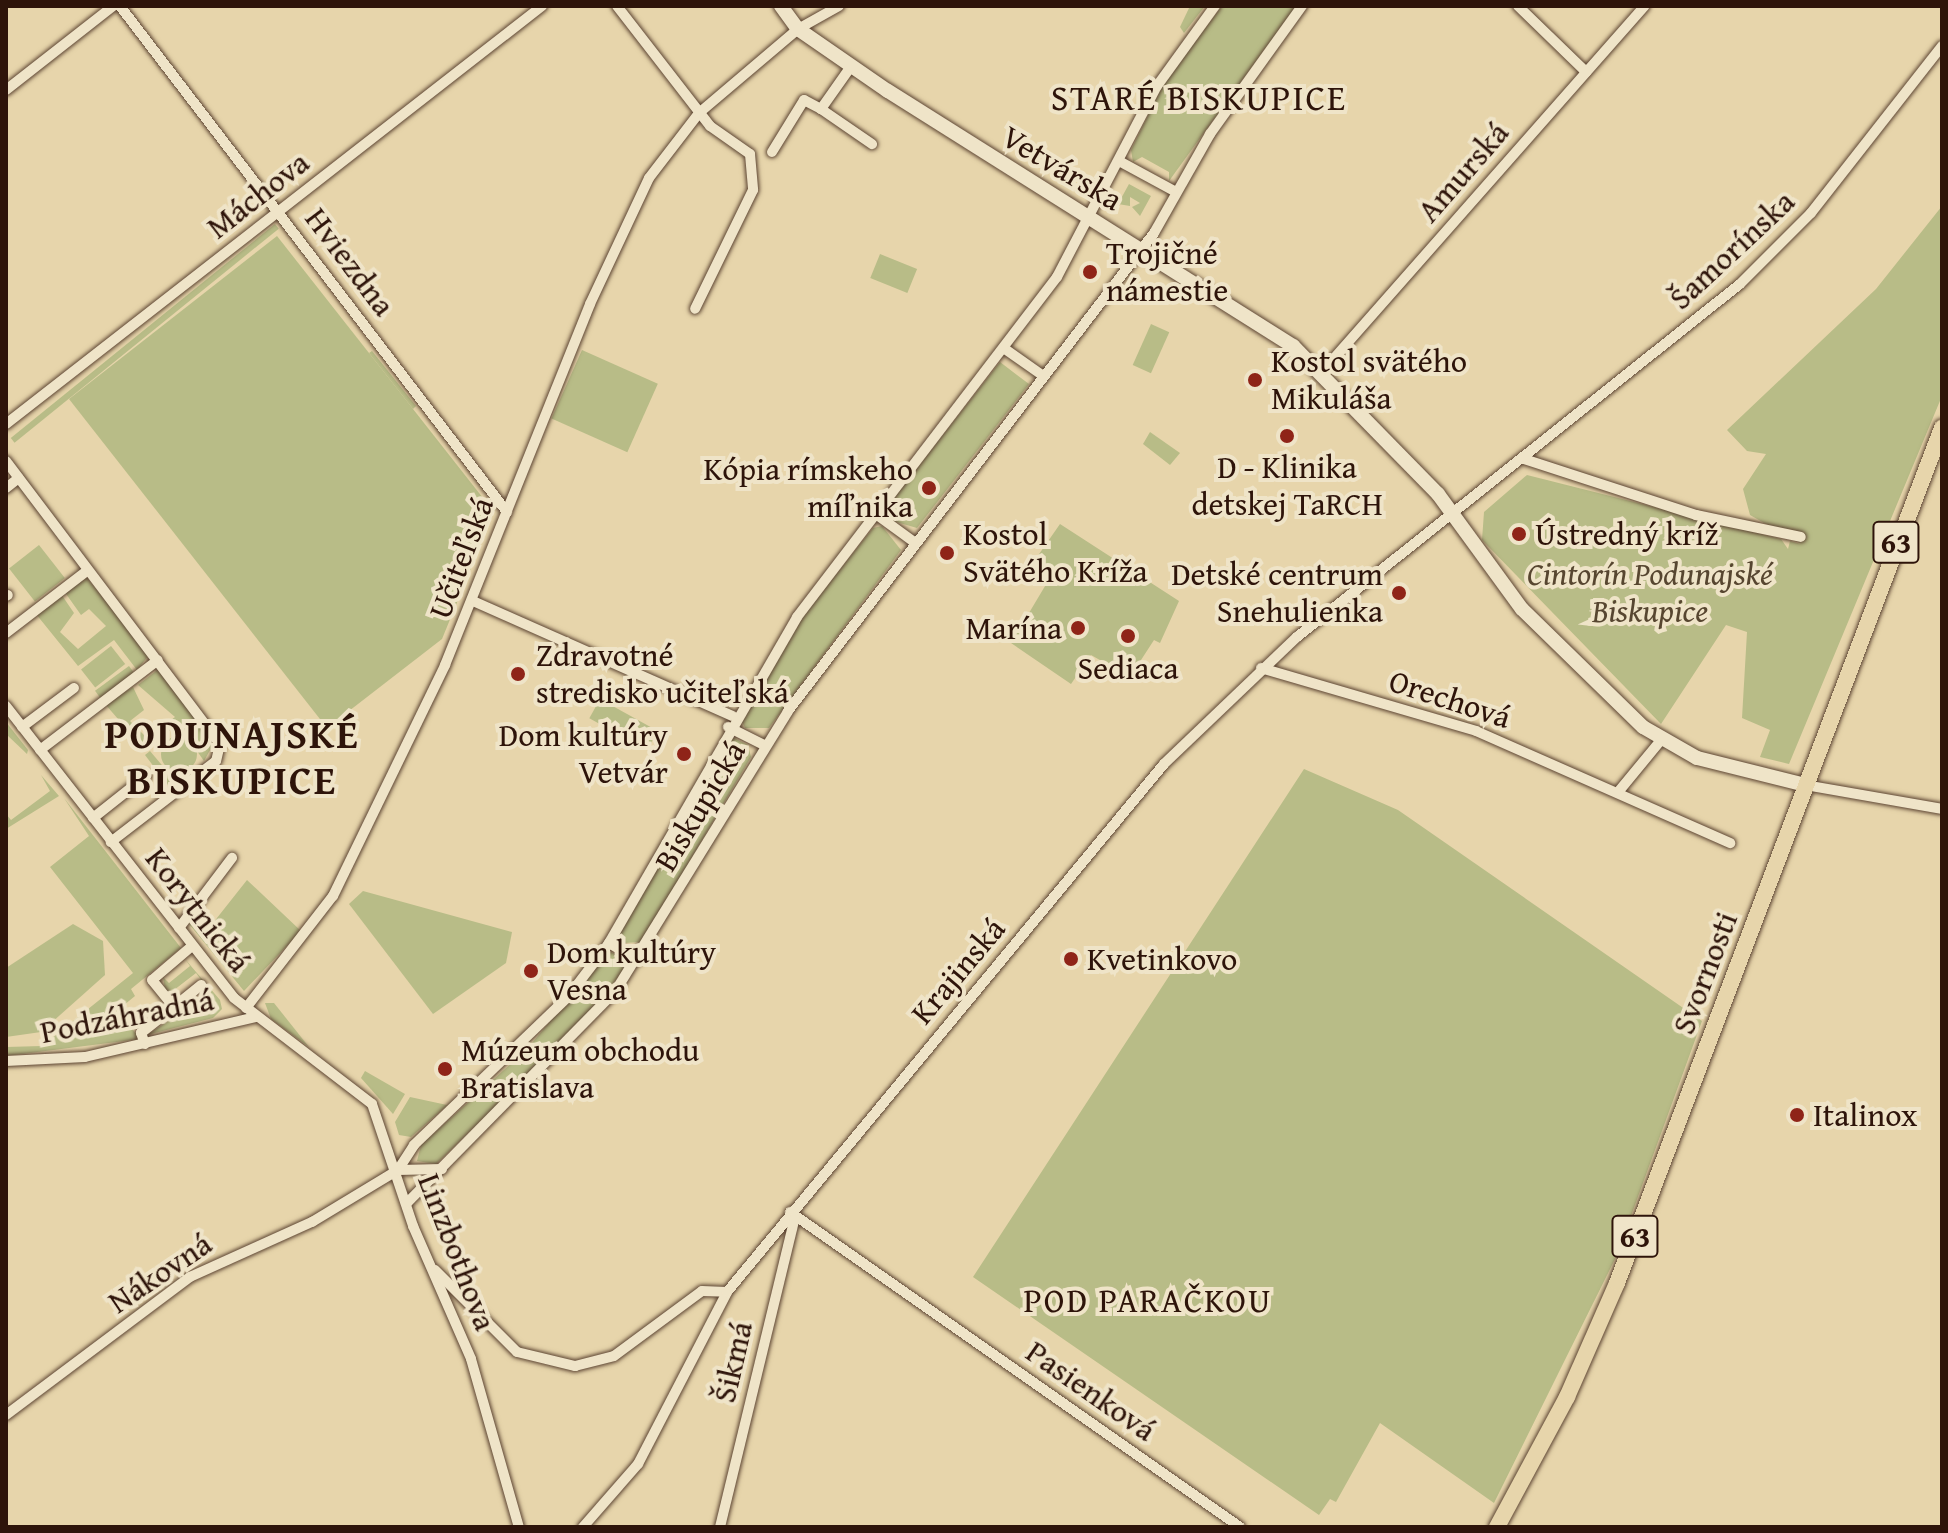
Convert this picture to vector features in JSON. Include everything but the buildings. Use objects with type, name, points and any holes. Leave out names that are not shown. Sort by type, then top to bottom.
[{"type":"main road","name":"Svornosti","points":[[1497,1527],[1605,1311],[1942,428]]},
{"type":"street","points":[[6,90],[113,6]]},
{"type":"street","name":"Hviezdna","points":[[120,6],[507,512]]},
{"type":"street","name":"Máchova","points":[[6,424],[542,6]]},
{"type":"street","points":[[617,6],[699,113],[749,151],[754,186],[695,309]]},
{"type":"street","name":"Vetvárska","points":[[781,6],[798,29],[852,65],[1283,338],[1321,373],[1452,514],[1531,618],[1661,740]]},
{"type":"street","name":"Učiteľská","points":[[246,1008],[333,896],[473,601],[632,208],[699,113],[798,29],[839,6]]},
{"type":"street","points":[[1215,6],[1166,71],[1092,218],[1005,349],[1042,375],[1141,248],[1302,6]]},
{"type":"street","points":[[1518,6],[1586,72]]},
{"type":"street","name":"Amurská","points":[[1321,373],[1644,6]]},
{"type":"street","name":"Šamorínska","points":[[1452,514],[1524,459],[1778,248],[1942,46]]},
{"type":"street","points":[[821,109],[852,65]]},
{"type":"street","points":[[772,152],[804,100],[872,144]]},
{"type":"street","points":[[1119,161],[1176,192]]},
{"type":"street","name":"Biskupická","points":[[398,1170],[414,1145],[543,1024],[609,943],[731,721],[797,617],[1005,349]]},
{"type":"street","name":"Biskupická","points":[[407,1203],[555,1058],[637,960],[766,746],[914,542],[1042,375]]},
{"type":"street","points":[[1524,459],[1696,515],[1801,537]]},
{"type":"street","name":"Korytnická","points":[[6,461],[217,736],[219,756],[111,842]]},
{"type":"street","points":[[6,488],[19,478]]},
{"type":"street","name":"Krajinská","points":[[583,1527],[638,1464],[727,1292],[1164,764],[1261,668],[1452,514]]},
{"type":"street","points":[[877,515],[914,542]]},
{"type":"street","points":[[6,633],[88,570]]},
{"type":"street","points":[[473,601],[731,721],[766,746]]},
{"type":"street","points":[[40,750],[158,660]]},
{"type":"street","name":"Orechová","points":[[1261,668],[1470,729],[1619,791],[1730,843]]},
{"type":"street","points":[[22,727],[74,688]]},
{"type":"street","name":"Korytnická","points":[[6,706],[192,946],[246,1008]]},
{"type":"street","points":[[1619,791],[1661,740],[1750,775],[1942,809]]},
{"type":"street","points":[[93,818],[146,776]]},
{"type":"street","points":[[179,928],[232,858]]},
{"type":"street","points":[[609,943],[637,960]]},
{"type":"street","points":[[174,1007],[152,980],[192,946]]},
{"type":"street","points":[[145,1044],[141,1033],[201,985]]},
{"type":"street","name":"Linzbothova","points":[[246,1008],[366,1095],[398,1170],[431,1266],[471,1359],[519,1527]]},
{"type":"street","name":"Podzáhradná","points":[[6,1061],[69,1059],[256,1017]]},
{"type":"street","points":[[398,1170],[442,1169]]},
{"type":"street","name":"Nákovná","points":[[6,1415],[190,1277],[312,1222],[398,1170]]},
{"type":"street","name":"Šikmá","points":[[720,1527],[792,1214]]},
{"type":"street","name":"Pasienková","points":[[792,1214],[1240,1527]]},
{"type":"street","points":[[431,1266],[517,1352],[575,1366],[614,1356],[702,1291],[727,1292]]},
{"type":"green space","points":[[1190,6],[1205,6],[1184,33],[1180,27]]},
{"type":"green space","points":[[1222,6],[1296,6],[1169,181],[1169,172],[1142,157],[1133,162],[1131,150],[1164,83]]},
{"type":"green space","points":[[1129,184],[1151,196],[1140,216],[1132,207],[1140,203],[1130,197],[1130,206],[1118,204]]},
{"type":"green space","name":"Cintorín Podunajské Biskupice","points":[[1942,206],[1942,396],[1789,764],[1760,757],[1770,730],[1742,718],[1747,632],[1726,625],[1661,724],[1482,540],[1484,512],[1527,475],[1781,539],[1788,549],[1790,541],[1801,544],[1750,515],[1743,489],[1766,454],[1747,451],[1727,430],[1876,289]]},
{"type":"green space","points":[[275,224],[279,229],[15,443],[11,438]]},
{"type":"green space","points":[[277,236],[494,512],[442,639],[327,728],[69,399]]},
{"type":"green space","points":[[880,254],[917,269],[907,293],[870,278]]},
{"type":"green space","points":[[1151,324],[1169,332],[1151,373],[1133,365]]},
{"type":"green space","points":[[582,350],[658,384],[627,452],[551,419]]},
{"type":"green space","points":[[372,351],[416,406],[413,409],[369,353]]},
{"type":"green space","points":[[1000,362],[1029,384],[917,528],[893,521],[889,504]]},
{"type":"green space","points":[[1150,432],[1180,453],[1170,465],[1143,444]]},
{"type":"green space","points":[[1060,524],[1179,601],[1160,643],[1154,640],[1130,677],[1091,655],[1071,684],[1011,643],[1054,571],[1037,557]]},
{"type":"green space","points":[[882,526],[901,550],[769,728],[745,728],[741,719],[803,616],[873,528]]},
{"type":"green space","points":[[39,545],[65,578],[35,601],[9,568]]},
{"type":"green space","points":[[87,578],[149,655],[137,670],[114,640],[78,666],[36,614],[61,594],[74,613],[60,632],[78,649],[106,626],[89,609],[81,615],[64,591]]},
{"type":"green space","points":[[111,646],[125,664],[95,688],[81,669]]},
{"type":"green space","points":[[129,666],[134,673],[100,698],[95,691]]},
{"type":"green space","points":[[160,668],[215,741],[204,761],[178,724],[145,750],[105,704],[133,687],[144,710],[130,721],[147,738],[175,717],[138,685]]},
{"type":"green space","points":[[600,699],[658,731],[647,750],[589,718]]},
{"type":"green space","points":[[6,722],[28,750],[27,754],[6,734]]},
{"type":"green space","points":[[179,736],[192,741],[197,754],[192,767],[179,772],[166,767],[161,754],[166,741]]},
{"type":"green space","points":[[734,738],[748,745],[751,757],[642,942],[623,943],[620,931],[726,740]]},
{"type":"green space","points":[[150,751],[177,783],[170,788],[145,755]]},
{"type":"green space","points":[[1304,769],[1398,810],[1702,1021],[1616,1257],[1494,1503],[1380,1423],[1336,1502],[1330,1499],[1319,1515],[973,1277]]},
{"type":"green space","points":[[41,775],[59,796],[6,829],[6,814],[11,820],[50,791]]},
{"type":"green space","points":[[64,798],[181,948],[131,989],[135,996],[118,1010],[140,1039],[6,1056],[6,1047],[42,1046],[133,973],[50,867],[89,836]]},
{"type":"green space","points":[[247,880],[301,931],[244,991],[189,924],[198,912],[213,923]]},
{"type":"green space","points":[[363,891],[512,932],[506,963],[433,1014],[349,904]]},
{"type":"green space","points":[[73,924],[103,941],[105,975],[41,1032],[6,1037],[6,968]]},
{"type":"green space","points":[[609,951],[621,957],[624,970],[568,1036],[436,1164],[417,1161],[421,1145],[527,1049]]},
{"type":"green space","points":[[185,959],[220,1000],[222,1009],[213,1018],[147,1035],[211,993],[196,973],[174,990],[178,997],[165,989],[163,977],[169,983],[190,966]]},
{"type":"green space","points":[[265,1003],[274,1003],[309,1047],[271,1019]]},
{"type":"green space","points":[[365,1071],[405,1094],[393,1114],[361,1078]]},
{"type":"green space","points":[[467,1088],[411,1137],[399,1135],[395,1122],[410,1097],[447,1105]]},
{"type":"place","name":"Trojičné námestie","points":[[1090,272]]},
{"type":"place","name":"Kostol svätého Mikuláša","points":[[1255,380]]},
{"type":"place","name":"D - Klinika detskej TaRCH","points":[[1287,436]]},
{"type":"place","name":"Kópia rímskeho míľnika","points":[[929,488]]},
{"type":"place","name":"Ústredný kríž","points":[[1519,534]]},
{"type":"place","name":"Kostol Svätého Kríža","points":[[947,553]]},
{"type":"place","name":"Detské centrum Snehulienka","points":[[1399,593]]},
{"type":"place","name":"Marína","points":[[1078,628]]},
{"type":"place","name":"Sediaca","points":[[1128,636]]},
{"type":"place","name":"Zdravotné stredisko učiteľská","points":[[518,674]]},
{"type":"place","name":"Dom kultúry Vetvár","points":[[684,754]]},
{"type":"place","name":"Kvetinkovo","points":[[1071,959]]},
{"type":"place","name":"Dom kultúry Vesna","points":[[531,971]]},
{"type":"place","name":"Múzeum obchodu Bratislava","points":[[445,1069]]},
{"type":"place","name":"Italinox","points":[[1797,1115]]},
{"type":"district","name":"STARÉ BISKUPICE","points":[[1199,97]]},
{"type":"district","name":"PODUNAJSKÉ BISKUPICE","points":[[232,757]]},
{"type":"district","name":"POD PARAČKOU","points":[[1148,1300]]}]
